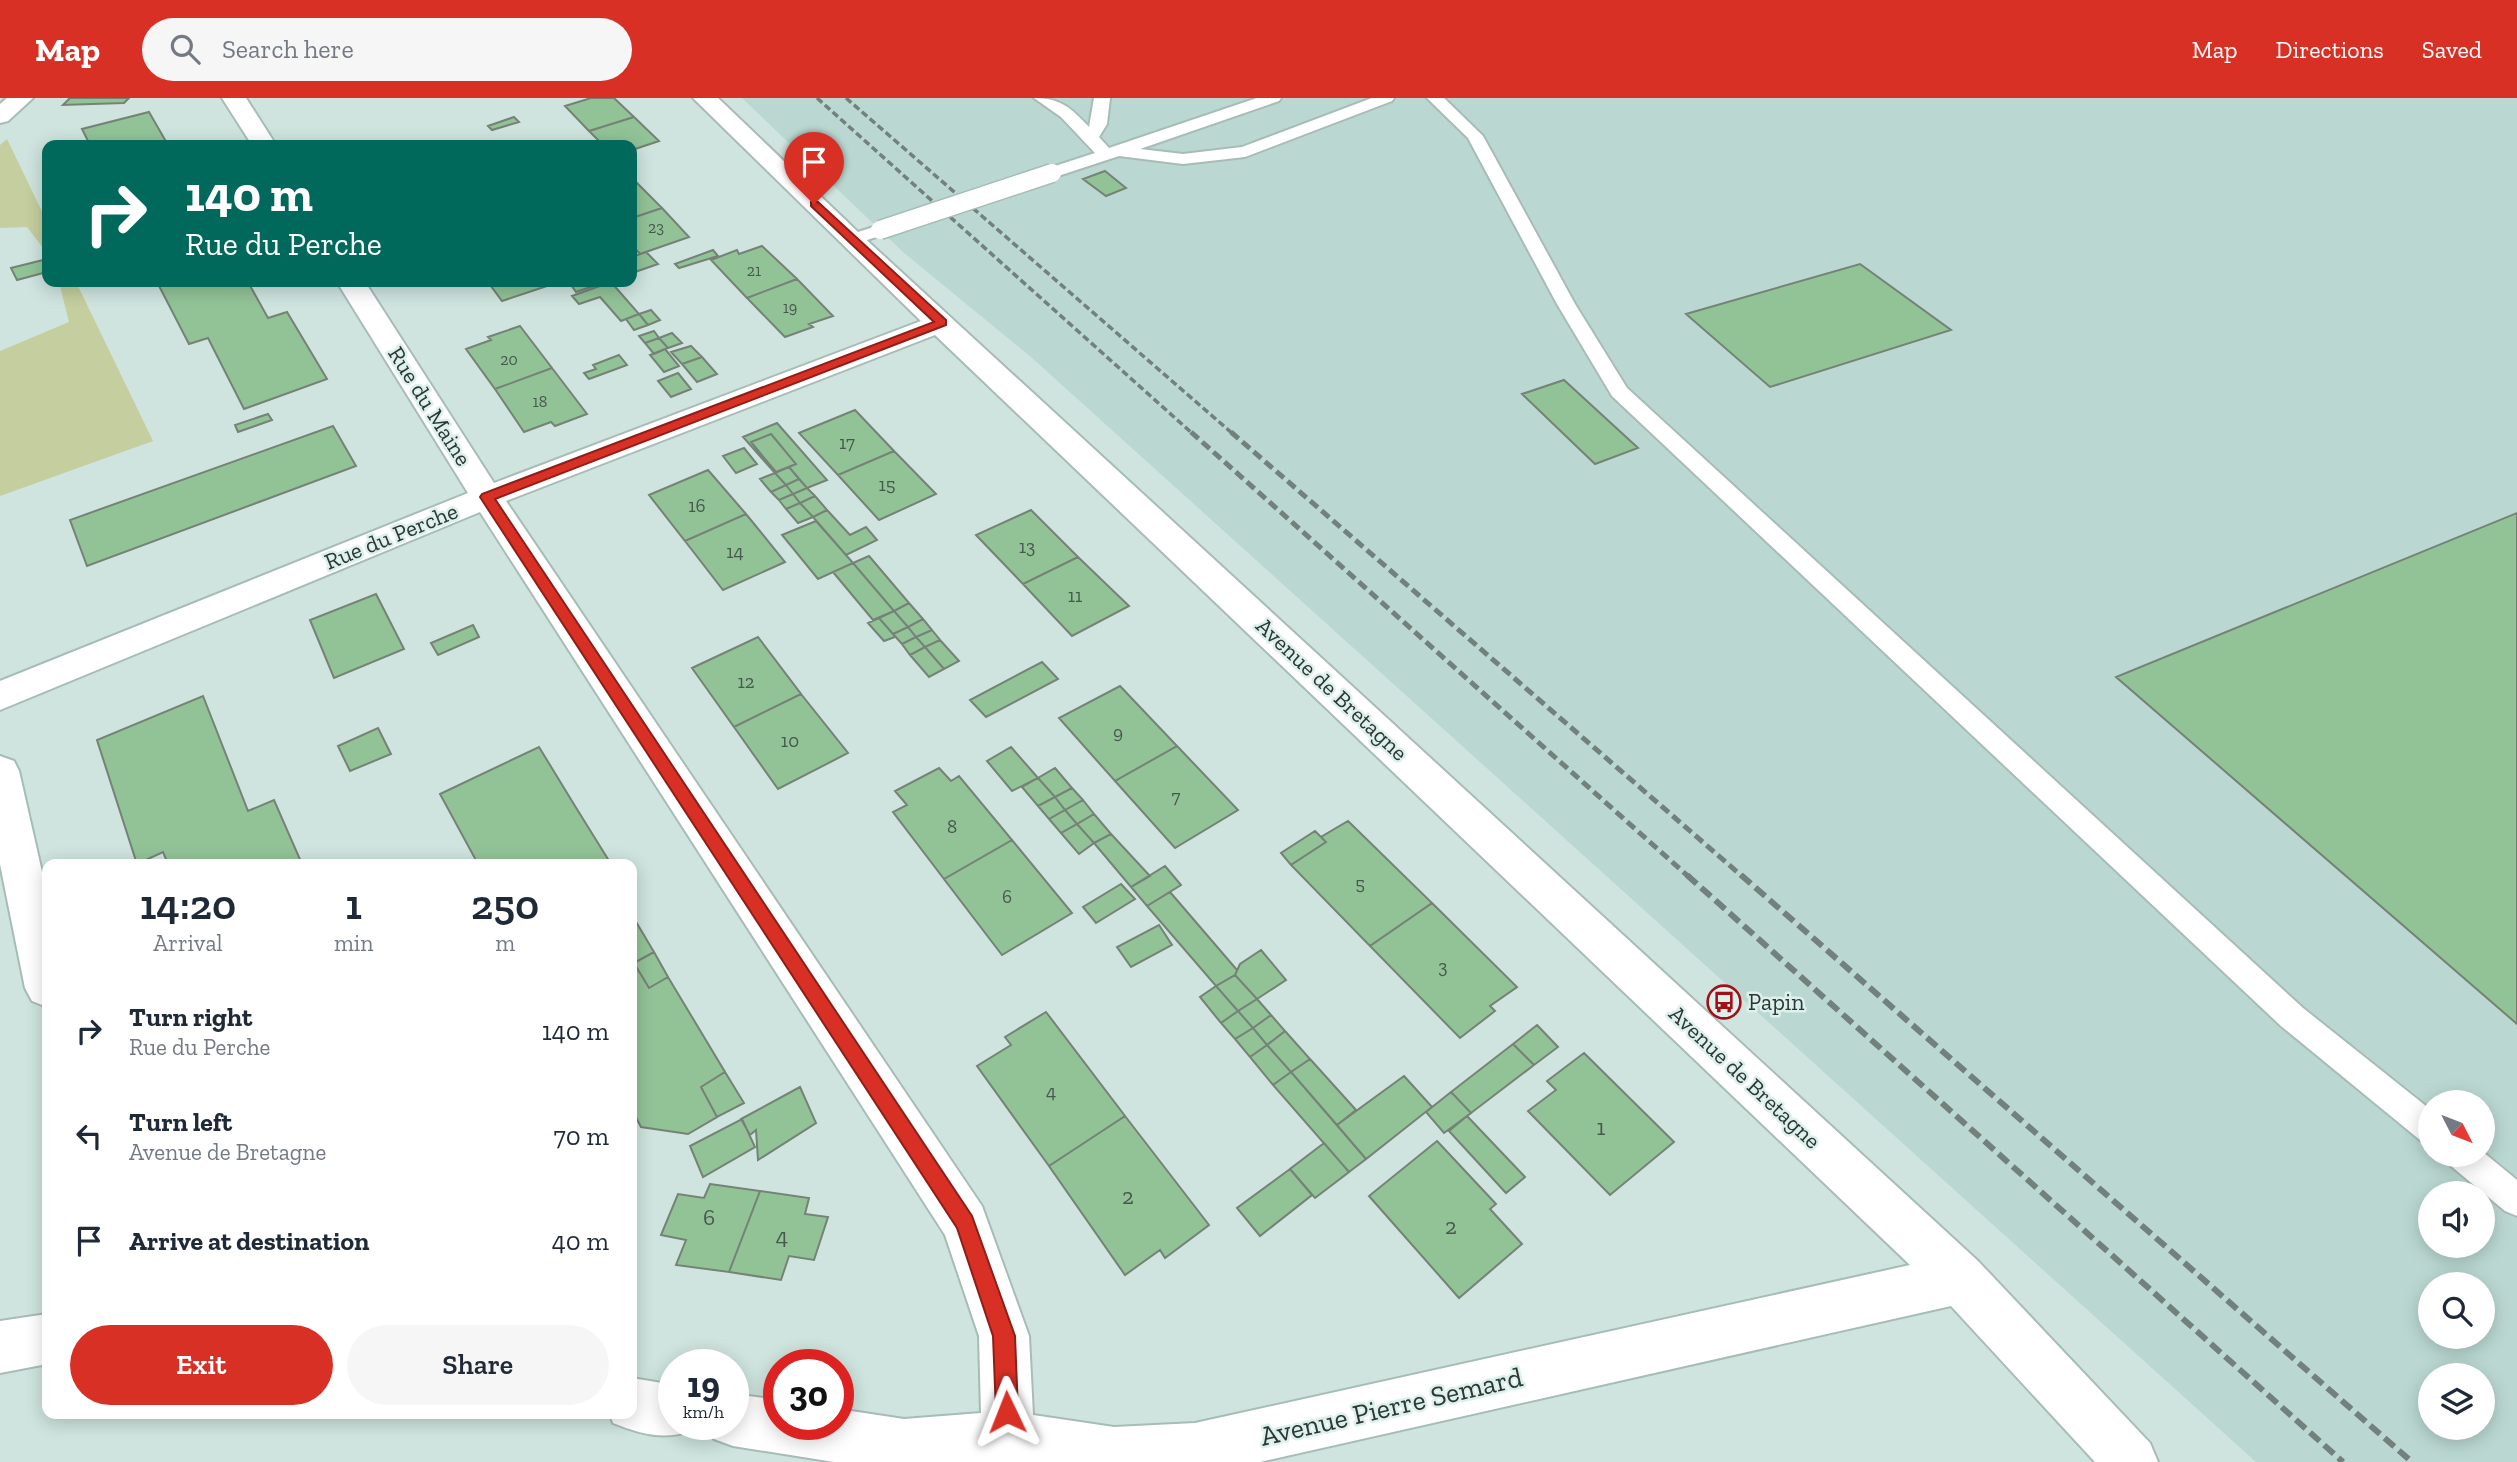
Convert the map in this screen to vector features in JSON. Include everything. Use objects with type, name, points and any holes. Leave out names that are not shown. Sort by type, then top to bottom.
[{"type":"street","points":[[0,116],[21,98]]},
{"type":"street","points":[[234,98],[261,140]]},
{"type":"street","name":"Avenue de Bretagne","points":[[705,98],[865,235],[942,323],[1960,1279],[2131,1462]]},
{"type":"street","name":"Rue du Maine","points":[[354,287],[487,497],[965,1223],[1004,1336],[1007,1450]]},
{"type":"street","name":"Rue du Perche","points":[[0,696],[487,497],[942,323]]},
{"type":"street","points":[[0,771],[42,965]]},
{"type":"street","name":"Avenue Pierre Semard","points":[[749,1422],[904,1446],[1114,1454],[1195,1450],[1960,1279]]},
{"type":"street","points":[[0,1347],[42,1340]]},
{"type":"street","points":[[637,1405],[658,1408]]},
{"type":"lane","points":[[1042,98],[1067,114],[1113,153],[1183,159],[1245,152],[1386,98]]},
{"type":"lane","points":[[1091,136],[1099,124],[1102,98]]},
{"type":"lane","points":[[865,235],[1273,98]]},
{"type":"lane","points":[[1435,98],[1475,136],[1566,304],[1619,392],[2292,1017],[2418,1119]]},
{"type":"lane","points":[[2477,1167],[2517,1200]]},
{"type":"shaded area","points":[[742,98],[2517,98],[2517,1462],[2256,1462],[1032,358],[903,252]]},
{"type":"green space","points":[[7,139],[42,212],[42,246],[27,227],[0,228],[0,145]]},
{"type":"green space","points":[[60,287],[78,287],[153,441],[0,496],[0,351],[69,322]]},
{"type":"building","points":[[70,98],[129,98],[124,103],[63,105]]},
{"type":"building","points":[[591,98],[614,98],[634,117],[589,131],[565,106]]},
{"type":"building","points":[[149,112],[165,140],[88,140],[82,129]]},
{"type":"building","points":[[514,117],[519,122],[492,130],[488,126]]},
{"type":"building","points":[[634,117],[659,141],[637,148],[637,140],[598,140],[589,131]]},
{"type":"building","points":[[1105,171],[1126,188],[1106,196],[1083,179]]},
{"type":"building","points":[[637,183],[662,208],[637,216]]},
{"type":"building","points":[[662,208],[689,237],[640,254],[637,251],[637,216]]},
{"type":"building","points":[[762,246],[797,279],[747,298],[711,260],[737,250],[739,254]]},
{"type":"building","points":[[713,250],[718,256],[679,268],[675,264]]},
{"type":"building","points":[[646,252],[658,264],[637,271],[637,255]]},
{"type":"building","points":[[42,260],[42,273],[17,280],[11,268]]},
{"type":"building","points":[[1860,264],[1951,330],[1770,387],[1686,314]]},
{"type":"building","points":[[797,279],[833,316],[809,324],[813,327],[785,337],[747,298]]},
{"type":"building","points":[[160,287],[251,287],[268,318],[287,312],[327,379],[244,409],[208,338],[189,344]]},
{"type":"building","points":[[492,287],[544,287],[502,301]]},
{"type":"building","points":[[572,287],[590,287],[576,292]]},
{"type":"building","points":[[597,287],[615,287],[639,314],[621,321],[600,297],[579,304],[572,296]]},
{"type":"building","points":[[651,310],[660,320],[648,325],[639,314]]},
{"type":"building","points":[[639,314],[648,325],[634,330],[626,319]]},
{"type":"building","points":[[520,326],[552,368],[495,389],[466,349],[491,340],[488,337]]},
{"type":"building","points":[[654,331],[659,338],[645,343],[639,336]]},
{"type":"building","points":[[672,333],[682,343],[668,348],[659,338]]},
{"type":"building","points":[[659,338],[668,348],[654,354],[645,343]]},
{"type":"building","points":[[691,346],[702,357],[682,364],[671,352]]},
{"type":"building","points":[[665,349],[679,366],[664,372],[650,355]]},
{"type":"building","points":[[619,355],[627,365],[589,379],[584,373],[596,369],[593,365]]},
{"type":"building","points":[[702,357],[717,374],[697,382],[682,364]]},
{"type":"building","points":[[552,368],[587,414],[555,426],[551,422],[524,432],[495,389]]},
{"type":"building","points":[[678,373],[691,389],[671,397],[658,381]]},
{"type":"building","points":[[1564,380],[1638,448],[1595,464],[1522,394]]},
{"type":"building","points":[[855,410],[894,451],[838,475],[799,433]]},
{"type":"building","points":[[268,414],[272,420],[238,432],[235,425]]},
{"type":"building","points":[[777,423],[827,480],[807,488],[789,467],[796,464],[771,434],[751,442],[775,473],[743,437]]},
{"type":"building","points":[[333,426],[356,466],[87,566],[70,520]]},
{"type":"building","points":[[771,434],[796,464],[776,472],[751,442]]},
{"type":"building","points":[[744,448],[757,464],[736,473],[723,456]]},
{"type":"building","points":[[894,451],[936,494],[879,520],[838,475]]},
{"type":"building","points":[[789,467],[799,479],[786,485],[775,473]]},
{"type":"building","points":[[708,470],[746,514],[685,541],[649,495]]},
{"type":"building","points":[[775,473],[786,485],[771,492],[760,479]]},
{"type":"building","points":[[799,479],[807,488],[793,494],[786,485]]},
{"type":"building","points":[[786,485],[793,494],[779,500],[771,492]]},
{"type":"building","points":[[807,488],[815,496],[800,503],[793,494]]},
{"type":"building","points":[[793,494],[800,503],[786,509],[779,500]]},
{"type":"building","points":[[815,496],[827,510],[813,517],[800,503]]},
{"type":"building","points":[[800,503],[813,517],[798,523],[786,509]]},
{"type":"building","points":[[827,510],[850,535],[866,527],[877,540],[846,555],[813,517]]},
{"type":"building","points":[[1031,510],[1078,557],[1023,584],[976,535]]},
{"type":"building","points":[[2517,513],[2517,1024],[2116,677]]},
{"type":"building","points":[[746,514],[785,562],[723,590],[685,541]]},
{"type":"building","points":[[816,521],[853,563],[818,579],[782,535]]},
{"type":"building","points":[[869,556],[909,603],[894,611],[853,563]]},
{"type":"building","points":[[1078,557],[1129,606],[1072,636],[1023,584]]},
{"type":"building","points":[[853,563],[894,611],[873,620],[833,572]]},
{"type":"building","points":[[376,594],[404,649],[334,678],[310,620]]},
{"type":"building","points":[[909,603],[923,619],[908,627],[894,611]]},
{"type":"building","points":[[894,611],[908,627],[893,634],[879,618]]},
{"type":"building","points":[[879,618],[895,637],[884,641],[868,623]]},
{"type":"building","points":[[923,619],[932,630],[916,637],[908,627]]},
{"type":"building","points":[[473,625],[479,637],[438,655],[431,643]]},
{"type":"building","points":[[908,627],[916,637],[902,644],[893,634]]},
{"type":"building","points":[[932,630],[940,640],[925,647],[916,637]]},
{"type":"building","points":[[758,637],[801,694],[734,727],[692,668]]},
{"type":"building","points":[[916,637],[925,647],[910,655],[902,644]]},
{"type":"building","points":[[940,640],[959,661],[944,669],[925,647]]},
{"type":"building","points":[[925,647],[944,669],[929,677],[910,655]]},
{"type":"building","points":[[1042,662],[1058,679],[986,717],[970,700]]},
{"type":"building","points":[[1120,686],[1177,746],[1115,781],[1059,718]]},
{"type":"building","points":[[801,694],[848,753],[778,789],[734,727]]},
{"type":"building","points":[[203,696],[248,811],[274,800],[300,859],[166,859],[163,852],[148,859],[135,859],[97,740]]},
{"type":"building","points":[[378,728],[391,754],[350,771],[338,746]]},
{"type":"building","points":[[1177,746],[1238,810],[1175,848],[1115,781]]},
{"type":"building","points":[[539,747],[608,859],[475,859],[440,794]]},
{"type":"building","points":[[1011,747],[1038,778],[1012,791],[987,761]]},
{"type":"building","points":[[939,768],[951,781],[959,776],[1012,840],[944,879],[893,812],[907,805],[895,791]]},
{"type":"building","points":[[1055,768],[1072,788],[1055,797],[1038,778]]},
{"type":"building","points":[[1038,778],[1055,797],[1038,806],[1022,787]]},
{"type":"building","points":[[1072,788],[1083,800],[1065,810],[1055,797]]},
{"type":"building","points":[[1055,797],[1065,810],[1049,819],[1038,806]]},
{"type":"building","points":[[1083,800],[1094,814],[1077,824],[1065,810]]},
{"type":"building","points":[[1065,810],[1077,824],[1061,833],[1049,819]]},
{"type":"building","points":[[1094,814],[1111,834],[1094,843],[1077,824]]},
{"type":"building","points":[[1348,821],[1432,903],[1370,946],[1291,865],[1326,842],[1321,837]]},
{"type":"building","points":[[1077,824],[1094,843],[1079,854],[1061,833]]},
{"type":"building","points":[[1315,831],[1326,842],[1291,865],[1281,853]]},
{"type":"building","points":[[1111,834],[1150,876],[1131,887],[1094,843]]},
{"type":"building","points":[[1012,840],[1072,913],[1002,955],[944,879]]},
{"type":"building","points":[[1165,866],[1181,885],[1147,906],[1131,887]]},
{"type":"building","points":[[1121,884],[1135,899],[1096,923],[1083,907]]},
{"type":"building","points":[[1170,892],[1237,970],[1235,975],[1216,986],[1147,906]]},
{"type":"building","points":[[1432,903],[1517,987],[1490,1006],[1495,1011],[1460,1038],[1370,946]]},
{"type":"building","points":[[637,923],[654,952],[637,961]]},
{"type":"building","points":[[1159,925],[1172,945],[1131,967],[1117,947]]},
{"type":"building","points":[[1261,950],[1286,980],[1257,999],[1235,975],[1240,964]]},
{"type":"building","points":[[654,952],[668,977],[649,988],[637,968],[637,961]]},
{"type":"building","points":[[637,968],[649,988],[668,977],[725,1072],[701,1087],[717,1117],[688,1134],[641,1127],[637,1119]]},
{"type":"building","points":[[1235,975],[1257,999],[1238,1011],[1216,986]]},
{"type":"building","points":[[1216,986],[1238,1011],[1221,1023],[1200,997]]},
{"type":"building","points":[[1257,999],[1271,1015],[1253,1028],[1238,1011]]},
{"type":"building","points":[[1238,1011],[1253,1028],[1235,1039],[1221,1023]]},
{"type":"building","points":[[1046,1012],[1125,1116],[1049,1166],[977,1066],[1011,1045],[1005,1037]]},
{"type":"building","points":[[1271,1015],[1285,1031],[1267,1045],[1253,1028]]},
{"type":"building","points":[[1537,1025],[1558,1047],[1534,1065],[1513,1044]]},
{"type":"building","points":[[1253,1028],[1267,1045],[1250,1057],[1235,1039]]},
{"type":"building","points":[[1285,1031],[1310,1059],[1291,1072],[1267,1045]]},
{"type":"building","points":[[1513,1044],[1534,1065],[1471,1113],[1451,1092]]},
{"type":"building","points":[[1267,1045],[1291,1072],[1273,1085],[1250,1057]]},
{"type":"building","points":[[1584,1053],[1674,1142],[1610,1195],[1528,1111],[1556,1090],[1547,1081]]},
{"type":"building","points":[[1310,1059],[1356,1110],[1337,1125],[1291,1072]]},
{"type":"building","points":[[725,1072],[744,1103],[717,1117],[701,1087]]},
{"type":"building","points":[[1291,1072],[1366,1159],[1349,1172],[1273,1085]]},
{"type":"building","points":[[1404,1076],[1432,1107],[1366,1159],[1337,1125]]},
{"type":"building","points":[[800,1087],[816,1123],[758,1160],[756,1130],[750,1135],[741,1119]]},
{"type":"building","points":[[1451,1092],[1471,1113],[1444,1133],[1426,1112]]},
{"type":"building","points":[[1125,1116],[1209,1225],[1165,1258],[1160,1250],[1125,1275],[1049,1166]]},
{"type":"building","points":[[1467,1116],[1525,1177],[1506,1193],[1449,1131]]},
{"type":"building","points":[[742,1119],[755,1147],[703,1177],[690,1146]]},
{"type":"building","points":[[1437,1141],[1496,1204],[1490,1209],[1522,1244],[1459,1298],[1369,1196]]},
{"type":"building","points":[[1324,1143],[1349,1172],[1315,1198],[1290,1169]]},
{"type":"building","points":[[1290,1169],[1312,1195],[1260,1236],[1237,1208]]},
{"type":"building","points":[[710,1184],[760,1191],[729,1272],[676,1265],[686,1240],[661,1235],[678,1194],[704,1198]]},
{"type":"building","points":[[760,1191],[809,1198],[805,1214],[828,1217],[814,1260],[789,1256],[781,1280],[729,1272]]},
{"type":"railway","points":[[817,98],[1193,434]]},
{"type":"railway","points":[[846,98],[1233,434]]},
{"type":"railway","points":[[1191,432],[1689,877]]},
{"type":"railway","points":[[1231,432],[1743,877]]},
{"type":"railway","points":[[1687,875],[2343,1462]]},
{"type":"railway","points":[[1741,875],[2412,1462]]},
{"type":"place","name":"Papin","points":[[1724,1002]]},
{"type":"route","points":[[814,204],[942,323],[487,497],[965,1223],[1004,1336],[1007,1412]]}]
